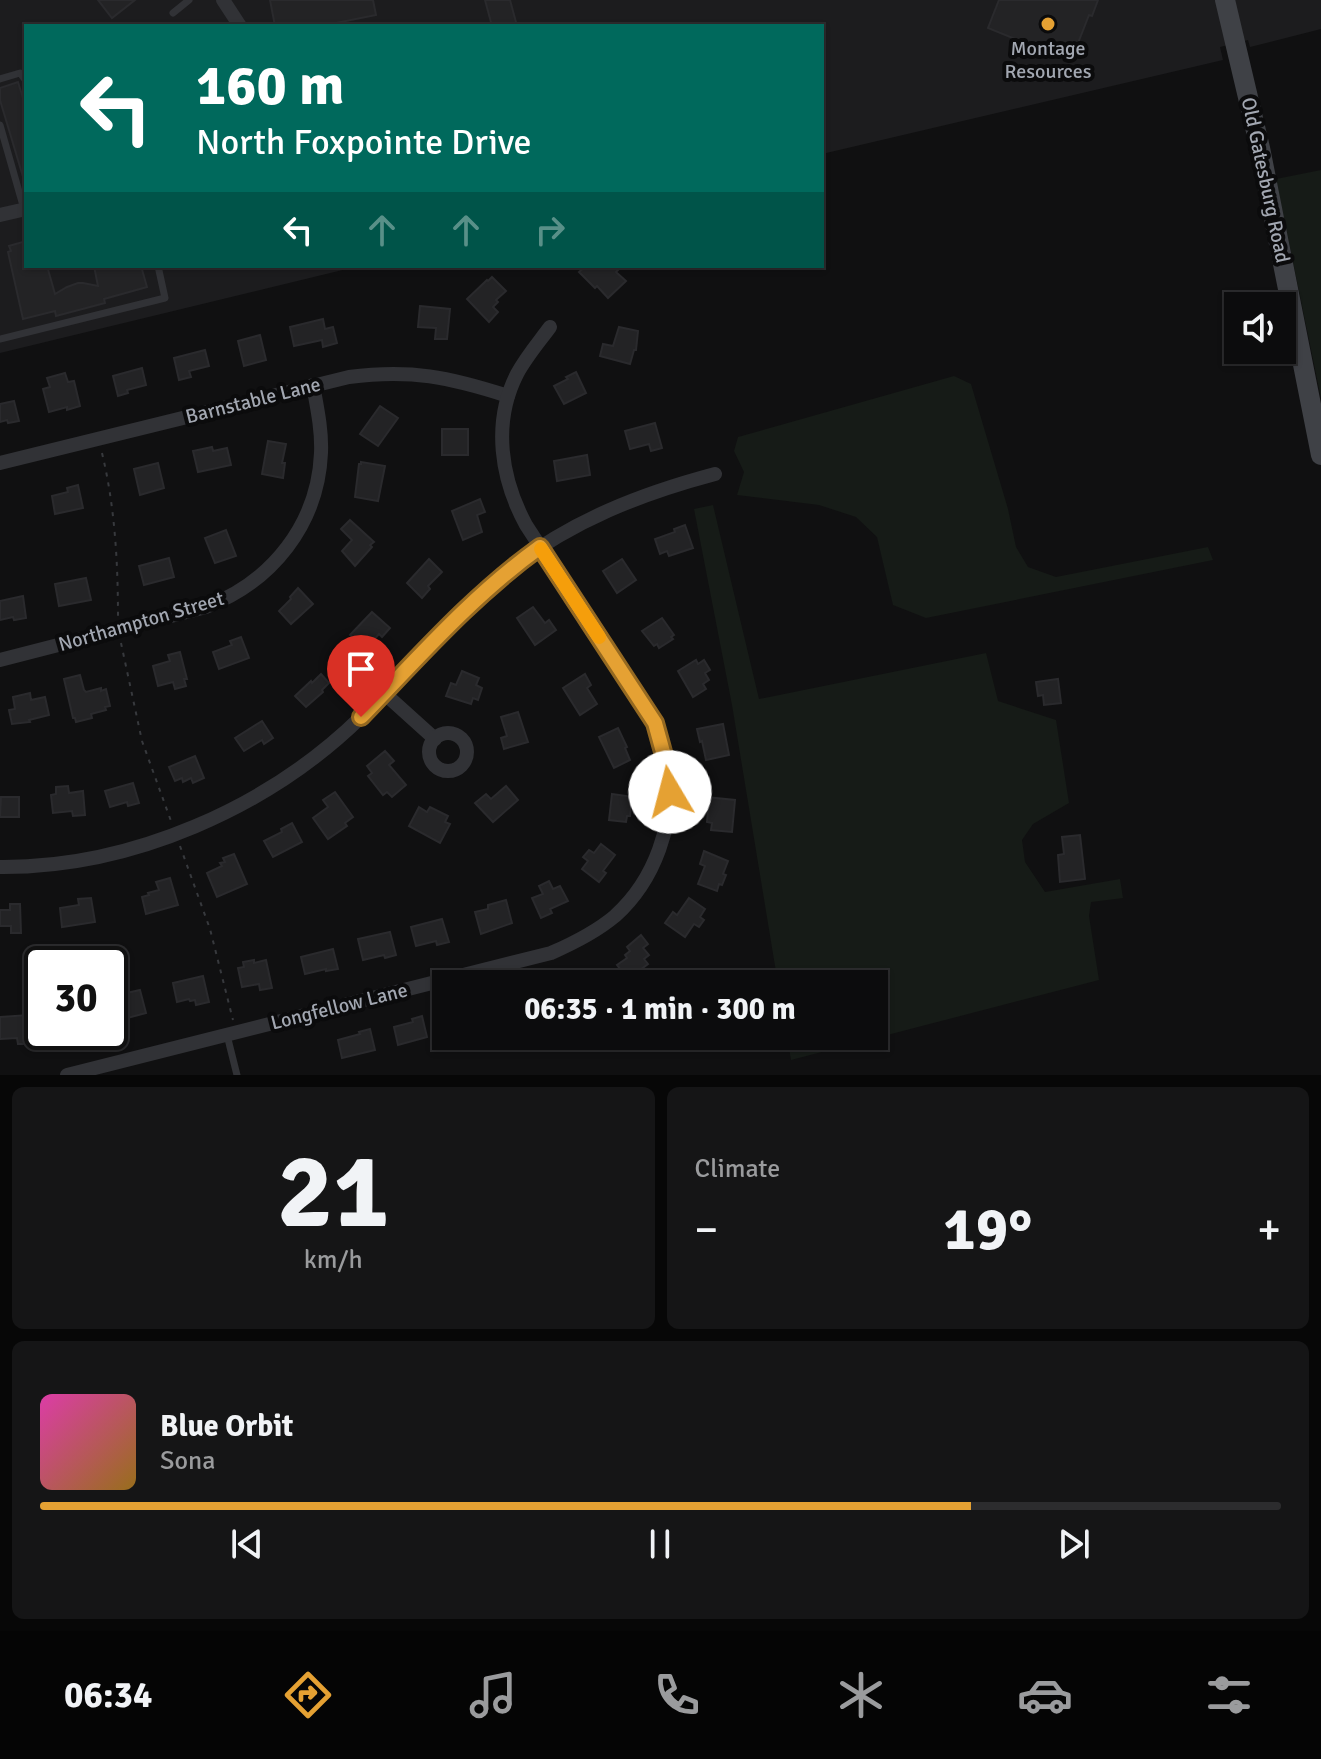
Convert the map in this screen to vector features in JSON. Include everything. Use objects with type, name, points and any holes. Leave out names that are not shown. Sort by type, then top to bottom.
[{"type":"street","points":[[223,0],[239,24]]},
{"type":"street","name":"Old Gatesburg Road","points":[[1225,0],[1260,148],[1321,455]]},
{"type":"street","points":[[0,215],[24,209]]},
{"type":"street","name":"Longfellow Lane","points":[[67,1075],[551,953],[594,932],[633,898],[660,849],[667,820],[670,792],[668,770],[659,736],[655,723],[637,694],[515,505],[506,476],[502,423],[508,396],[517,373],[550,327]]},
{"type":"street","name":"Barnstable Lane","points":[[0,463],[349,377],[380,373],[414,374],[451,379],[508,396]]},
{"type":"street","name":"Northampton Street","points":[[0,660],[206,607],[224,601],[258,578],[291,543],[302,525],[315,491],[321,429],[313,385]]},
{"type":"street","points":[[0,867],[58,863],[102,855],[162,838],[223,814],[272,787],[315,756],[361,717],[484,590],[540,547],[589,518],[623,503],[665,487],[715,474]]},
{"type":"street","points":[[384,693],[435,739]]},
{"type":"lane","points":[[173,13],[189,0]]},
{"type":"lane","points":[[0,79],[20,73],[24,78]]},
{"type":"lane","points":[[0,125],[24,206]]},
{"type":"lane","points":[[0,339],[165,298],[158,268]]},
{"type":"lane","points":[[231,1034],[237,1075]]},
{"type":"path","points":[[99,438],[115,542],[118,623]]},
{"type":"path","points":[[120,637],[142,741],[173,826]]},
{"type":"path","points":[[178,841],[210,929],[231,1034]]},
{"type":"shaded area","points":[[0,0],[1321,0],[1321,29],[1250,47],[1248,40],[1220,47],[1223,60],[824,154],[824,24],[24,24],[24,268],[351,268],[0,353]]},
{"type":"shaded area","points":[[1321,170],[1321,398],[1276,179]]},
{"type":"shaded area","points":[[954,376],[971,384],[1008,509],[1016,547],[1028,567],[1056,577],[1208,547],[1213,560],[926,618],[893,605],[877,537],[856,517],[819,505],[737,495],[744,472],[734,451],[738,437]]},
{"type":"shaded area","points":[[713,505],[759,699],[986,653],[998,701],[1056,720],[1069,803],[1033,824],[1022,840],[1025,862],[1045,892],[1120,879],[1123,898],[1091,902],[1089,916],[1099,980],[888,1035],[888,970],[776,970],[732,705],[694,509]]},
{"type":"shaded area","points":[[789,1050],[830,1050],[791,1060]]},
{"type":"building","points":[[98,0],[135,0],[112,18]]},
{"type":"building","points":[[270,0],[373,0],[376,15],[331,24],[275,24]]},
{"type":"building","points":[[485,0],[510,0],[516,24],[491,24]]},
{"type":"building","points":[[999,0],[1098,0],[1071,61],[1052,53],[1051,56],[1039,52],[1040,49],[988,28]]},
{"type":"building","points":[[18,82],[24,102],[24,180],[0,100],[0,88]]},
{"type":"building","points":[[24,242],[24,268],[48,268],[55,294],[78,283],[98,286],[94,268],[142,268],[147,287],[104,299],[105,303],[56,316],[55,311],[23,319],[9,246]]},
{"type":"building","points":[[584,268],[620,268],[616,272],[626,281],[608,298],[579,272]]},
{"type":"building","points":[[492,277],[506,291],[496,300],[498,302],[493,307],[498,312],[489,322],[467,299]]},
{"type":"building","points":[[420,306],[450,309],[447,339],[435,339],[436,328],[418,327]]},
{"type":"building","points":[[323,319],[325,329],[333,327],[337,343],[323,347],[322,340],[294,346],[290,327]]},
{"type":"building","points":[[619,327],[638,331],[636,350],[630,364],[600,356],[603,344],[613,346]]},
{"type":"building","points":[[260,335],[266,360],[244,366],[238,341]]},
{"type":"building","points":[[205,350],[209,366],[189,371],[191,377],[179,380],[174,358]]},
{"type":"building","points":[[142,368],[146,385],[118,396],[113,376]]},
{"type":"building","points":[[576,372],[586,393],[564,404],[554,386]]},
{"type":"building","points":[[65,373],[68,382],[74,381],[80,406],[49,412],[43,389],[50,387],[47,378]]},
{"type":"building","points":[[14,401],[19,421],[0,422],[0,404]]},
{"type":"building","points":[[380,406],[398,418],[378,446],[360,434]]},
{"type":"building","points":[[655,423],[662,448],[651,451],[649,444],[630,449],[625,431]]},
{"type":"building","points":[[442,429],[468,429],[468,455],[442,455]]},
{"type":"building","points":[[268,441],[286,444],[283,478],[262,474]]},
{"type":"building","points":[[212,447],[213,451],[227,448],[231,465],[198,472],[193,451]]},
{"type":"building","points":[[587,455],[590,475],[557,481],[554,461]]},
{"type":"building","points":[[361,462],[385,466],[378,501],[355,497]]},
{"type":"building","points":[[158,463],[164,488],[140,495],[134,469]]},
{"type":"building","points":[[78,485],[83,508],[55,514],[52,496],[68,492],[67,488]]},
{"type":"building","points":[[480,499],[485,512],[477,515],[482,532],[463,540],[452,511]]},
{"type":"building","points":[[350,520],[374,542],[355,566],[342,551],[352,540],[341,529]]},
{"type":"building","points":[[685,525],[693,548],[669,556],[667,551],[660,554],[655,539]]},
{"type":"building","points":[[226,530],[236,556],[215,563],[205,538]]},
{"type":"building","points":[[169,558],[174,577],[144,585],[139,566]]},
{"type":"building","points":[[429,559],[442,572],[428,586],[430,589],[422,598],[407,583]]},
{"type":"building","points":[[622,559],[636,580],[617,593],[603,571]]},
{"type":"building","points":[[86,578],[91,600],[59,606],[55,584]]},
{"type":"building","points":[[298,588],[313,604],[291,624],[279,611]]},
{"type":"building","points":[[23,596],[26,618],[0,620],[0,601]]},
{"type":"building","points":[[533,607],[545,623],[549,620],[556,630],[535,645],[517,618]]},
{"type":"building","points":[[372,612],[390,628],[382,637],[379,634],[363,652],[353,643],[356,640],[350,635]]},
{"type":"building","points":[[662,618],[674,635],[659,648],[642,631]]},
{"type":"building","points":[[241,637],[249,658],[219,669],[213,652],[232,645],[230,641]]},
{"type":"building","points":[[180,652],[186,686],[175,689],[173,682],[158,686],[153,666],[170,661],[168,655]]},
{"type":"building","points":[[696,660],[698,664],[704,660],[710,670],[705,673],[709,680],[703,684],[706,689],[693,697],[678,671]]},
{"type":"building","points":[[462,671],[479,678],[476,685],[482,688],[478,700],[473,698],[471,704],[446,696],[451,683],[456,685]]},
{"type":"building","points":[[321,674],[329,683],[306,707],[295,696]]},
{"type":"building","points":[[585,674],[591,685],[587,688],[597,704],[580,715],[563,688]]},
{"type":"building","points":[[80,675],[86,692],[106,689],[110,706],[91,714],[92,718],[76,722],[64,679]]},
{"type":"building","points":[[1058,679],[1061,703],[1044,705],[1043,695],[1038,696],[1036,682]]},
{"type":"building","points":[[30,693],[31,700],[45,697],[49,715],[12,724],[9,710],[15,709],[13,697]]},
{"type":"building","points":[[518,712],[528,742],[504,749],[501,738],[507,736],[501,717]]},
{"type":"building","points":[[262,721],[273,738],[264,744],[262,740],[244,751],[235,738]]},
{"type":"building","points":[[723,724],[729,755],[706,760],[697,729]]},
{"type":"building","points":[[618,728],[630,760],[614,768],[599,737]]},
{"type":"building","points":[[385,751],[394,761],[389,765],[406,785],[392,797],[387,792],[383,795],[368,776],[372,773],[367,766]]},
{"type":"building","points":[[195,756],[204,778],[193,783],[191,778],[183,782],[182,778],[175,781],[169,767]]},
{"type":"building","points":[[133,783],[139,803],[128,806],[127,802],[110,807],[105,791]]},
{"type":"building","points":[[68,786],[69,793],[83,791],[85,815],[73,816],[72,811],[53,813],[51,795],[56,794],[56,787]]},
{"type":"building","points":[[506,786],[518,800],[493,822],[475,803],[486,794],[491,799]]},
{"type":"building","points":[[335,792],[353,817],[345,823],[347,826],[328,839],[313,818],[328,807],[323,800]]},
{"type":"building","points":[[612,794],[634,797],[633,808],[626,822],[609,820]]},
{"type":"building","points":[[1,797],[19,797],[19,817],[0,817]]},
{"type":"building","points":[[706,797],[735,800],[732,832],[711,830],[712,823],[707,822],[708,810],[704,810]]},
{"type":"building","points":[[419,807],[427,812],[430,807],[448,816],[445,822],[450,824],[440,843],[409,826]]},
{"type":"building","points":[[292,823],[302,842],[273,857],[264,841]]},
{"type":"building","points":[[1080,835],[1085,879],[1060,882],[1058,855],[1064,854],[1062,837]]},
{"type":"building","points":[[601,844],[615,855],[599,882],[582,869],[588,861],[583,857],[589,850],[594,853]]},
{"type":"building","points":[[704,851],[728,861],[723,874],[726,875],[717,891],[698,884],[705,866],[700,864]]},
{"type":"building","points":[[234,854],[247,884],[217,897],[207,873],[222,866],[220,863],[225,862],[223,858]]},
{"type":"building","points":[[170,878],[178,905],[146,914],[142,897],[159,890],[156,882]]},
{"type":"building","points":[[549,881],[553,889],[560,886],[568,901],[550,909],[552,913],[541,918],[532,898],[543,894],[539,886]]},
{"type":"building","points":[[91,898],[95,922],[62,927],[60,908],[79,905],[78,899]]},
{"type":"building","points":[[689,898],[705,909],[700,917],[704,920],[699,927],[694,924],[685,937],[665,923],[673,912],[677,915]]},
{"type":"building","points":[[506,900],[512,923],[481,934],[475,912]]},
{"type":"building","points":[[10,904],[20,904],[21,933],[11,933],[11,926],[0,926],[0,910],[10,910]]},
{"type":"building","points":[[442,919],[449,942],[437,945],[436,941],[416,946],[411,927]]},
{"type":"building","points":[[390,932],[396,955],[363,960],[358,939]]},
{"type":"building","points":[[641,935],[648,944],[643,948],[649,955],[644,959],[648,964],[640,970],[621,970],[617,965],[627,958],[625,955],[630,951],[627,947]]},
{"type":"building","points":[[333,949],[338,969],[305,974],[301,957]]},
{"type":"building","points":[[254,960],[254,963],[266,960],[272,988],[260,990],[259,984],[242,987],[238,968],[244,967],[243,962]]},
{"type":"building","points":[[203,976],[209,1002],[196,1005],[195,1000],[189,999],[177,1002],[173,983]]},
{"type":"building","points":[[140,990],[146,1013],[128,1018],[128,993]]},
{"type":"building","points":[[24,1015],[24,1044],[18,1044],[17,1038],[0,1039],[0,1017]]},
{"type":"building","points":[[422,1016],[427,1037],[398,1045],[394,1027]]},
{"type":"building","points":[[370,1029],[375,1050],[342,1058],[338,1040]]},
{"type":"slow traffic","points":[[541,549],[599,637]]},
{"type":"place","name":"Montage Resources","points":[[1048,24]]},
{"type":"route","points":[[361,717],[484,590],[540,547],[655,723],[668,770],[670,792]]}]
